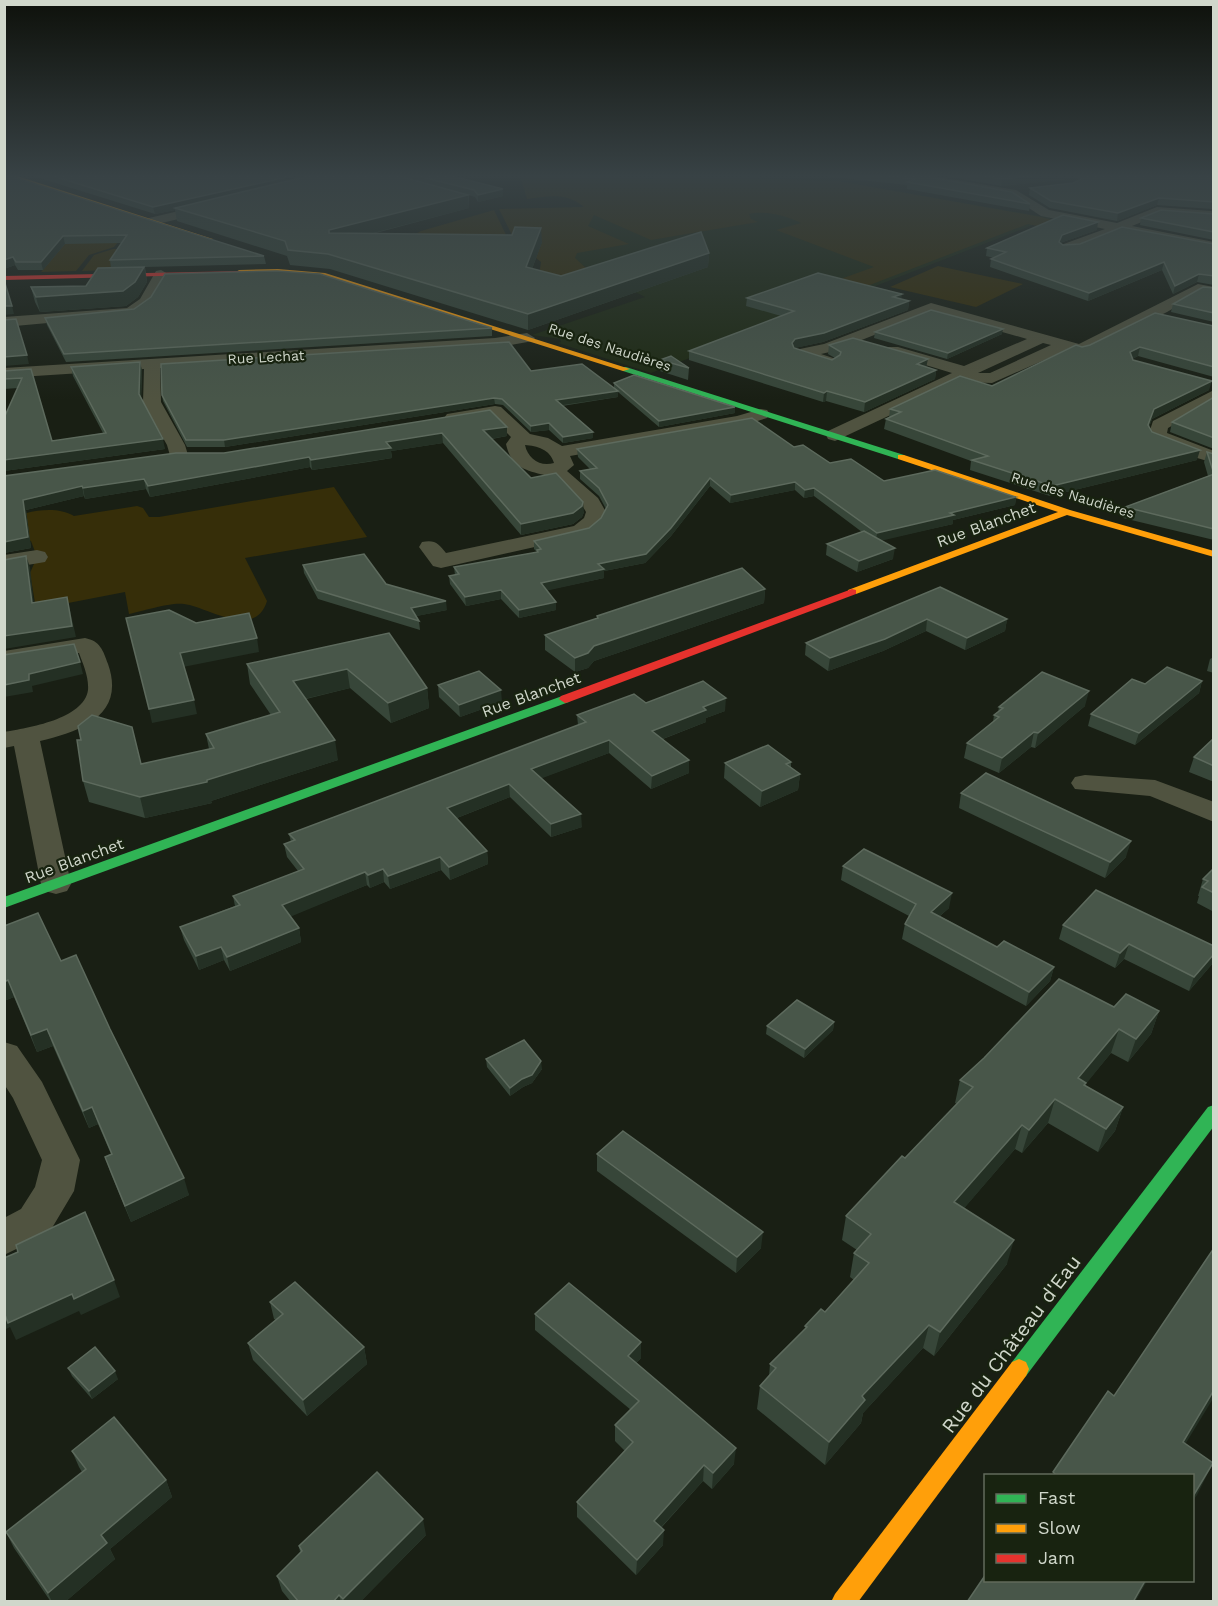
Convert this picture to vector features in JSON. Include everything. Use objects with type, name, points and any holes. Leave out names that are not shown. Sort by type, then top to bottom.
[{"type":"street","points":[[271,258],[282,262],[278,272]]},
{"type":"street","name":"Rue des Naudières","points":[[4,278],[278,272],[323,274],[761,414],[835,435],[1067,512],[1214,554]]},
{"type":"street","points":[[4,322],[130,312],[139,309],[146,302],[161,274]]},
{"type":"street","points":[[830,362],[801,353],[828,348],[931,307],[1081,349],[1162,309],[1198,288],[1214,291]]},
{"type":"street","points":[[1149,314],[1174,320]]},
{"type":"street","name":"Rue Lechat","points":[[4,373],[495,343],[527,338]]},
{"type":"street","points":[[853,339],[961,375],[992,378],[1065,345]]},
{"type":"street","points":[[835,435],[1040,339]]},
{"type":"street","points":[[152,364],[152,402],[176,445],[178,455]]},
{"type":"street","points":[[1210,387],[1159,425],[1157,436],[1184,448],[1214,457]]},
{"type":"street","points":[[430,547],[441,561],[580,531],[593,521],[596,512],[591,502],[557,461],[545,442],[523,438],[495,411],[438,421]]},
{"type":"street","points":[[523,438],[515,444],[515,450],[522,459],[542,471],[557,461],[741,421],[761,414]]},
{"type":"street","points":[[155,458],[199,455]]},
{"type":"street","name":"Rue Blanchet","points":[[4,903],[459,738],[1067,512]]},
{"type":"street","points":[[4,562],[37,557]]},
{"type":"street","points":[[4,658],[85,645],[90,649],[97,672],[101,691],[98,700],[83,715],[63,727],[15,738],[56,884]]},
{"type":"street","points":[[1085,783],[1155,788],[1214,813]]},
{"type":"street","points":[[4,1055],[29,1092],[61,1160],[54,1191],[35,1221],[4,1238]]},
{"type":"street","name":"Rue du Château d'Eau","points":[[843,1602],[1214,1112]]},
{"type":"shaded area","points":[[42,250],[105,250],[89,255],[76,271],[41,272],[48,264]]},
{"type":"shaded area","points":[[110,250],[142,250],[110,270],[82,271],[94,255]]},
{"type":"shaded area","points":[[539,250],[595,250],[577,253],[575,258],[585,267],[609,279],[538,282],[541,262],[536,258]]},
{"type":"shaded area","points":[[569,250],[969,250],[651,373],[558,343],[561,342],[560,339],[532,335],[645,297],[565,256]]},
{"type":"shaded area","points":[[829,250],[961,250],[862,288],[835,281],[874,267]]},
{"type":"shaded area","points":[[938,266],[1023,284],[976,307],[890,287]]},
{"type":"shaded area","points":[[334,487],[367,537],[245,558],[267,601],[261,613],[252,619],[229,618],[184,604],[165,605],[129,614],[125,592],[32,610],[35,603],[30,573],[37,557],[31,541],[5,536],[4,520],[39,511],[58,510],[74,516],[137,506],[143,508],[149,517],[159,517]]},
{"type":"building","points":[[4,250],[51,250],[41,262],[16,262],[13,257],[4,260]]},
{"type":"building","points":[[117,250],[245,250],[264,256],[110,260]]},
{"type":"building","points":[[288,250],[533,250],[526,267],[561,276],[644,250],[708,250],[709,253],[528,314],[328,254]]},
{"type":"building","points":[[996,250],[1214,250],[1214,276],[1199,274],[1175,286],[1164,262],[1089,293],[991,259],[1006,252]]},
{"type":"building","points":[[144,267],[135,282],[123,291],[36,297],[31,287],[86,286],[98,268]]},
{"type":"building","points":[[277,271],[320,274],[492,328],[64,354],[45,318],[134,309],[151,297],[165,274]]},
{"type":"building","points":[[818,273],[902,294],[893,297],[909,301],[824,333],[795,339],[792,343],[794,348],[832,360],[841,352],[829,345],[853,338],[928,359],[917,364],[936,370],[865,402],[827,391],[824,393],[689,351],[794,311],[747,298]]},
{"type":"building","points":[[4,280],[12,306],[4,306]]},
{"type":"building","points":[[1203,287],[1214,288],[1214,313],[1173,304]]},
{"type":"building","points":[[931,310],[1003,329],[948,353],[875,332]]},
{"type":"building","points":[[1155,313],[1214,326],[1214,367],[1140,347],[1130,352],[1133,360],[1212,381],[1154,409],[1148,425],[1152,432],[1200,450],[1052,486],[972,460],[988,456],[886,419],[901,412],[890,409],[960,376],[992,386],[1076,345],[1082,347],[1090,345]]},
{"type":"building","points":[[16,319],[27,355],[4,357],[4,320]]},
{"type":"building","points":[[509,342],[531,371],[582,364],[618,391],[556,400],[593,432],[563,437],[549,423],[531,426],[502,399],[494,398],[224,440],[186,440],[162,395],[161,364]]},
{"type":"building","points":[[671,356],[689,368],[660,360]]},
{"type":"building","points":[[140,362],[139,394],[163,439],[4,460],[4,418],[22,378],[4,379],[4,371],[31,369],[52,441],[106,433],[71,367]]},
{"type":"building","points":[[634,375],[735,407],[659,421],[614,383]]},
{"type":"building","points":[[1214,397],[1214,438],[1172,422]]},
{"type":"building","points":[[490,410],[507,427],[483,430],[531,478],[556,473],[583,502],[582,506],[573,513],[521,524],[442,433],[386,442],[391,448],[311,460],[309,457],[148,486],[144,479],[83,488],[82,486],[23,500],[28,537],[4,542],[4,476],[176,453],[224,453]]},
{"type":"building","points":[[752,418],[794,447],[803,445],[830,463],[851,459],[884,481],[935,470],[1016,497],[950,513],[954,515],[877,533],[814,488],[805,490],[795,482],[731,495],[710,478],[671,528],[646,554],[598,564],[604,569],[541,583],[556,602],[519,610],[501,590],[465,597],[449,576],[459,574],[454,567],[538,552],[537,550],[541,549],[534,541],[589,528],[601,518],[608,505],[599,488],[580,471],[597,468],[577,449]]},
{"type":"building","points":[[1207,452],[1214,454],[1214,474]]},
{"type":"building","points":[[1214,474],[1214,529],[1125,507]]},
{"type":"building","points":[[864,531],[895,548],[859,561],[827,544]]},
{"type":"building","points":[[364,554],[386,584],[446,601],[411,608],[419,621],[317,590],[303,565]]},
{"type":"building","points":[[26,556],[32,603],[67,597],[72,626],[4,636],[4,560]]},
{"type":"building","points":[[742,568],[765,589],[594,646],[588,653],[575,658],[545,635],[598,618],[597,616]]},
{"type":"building","points":[[940,587],[1007,619],[967,638],[927,619],[885,639],[830,658],[806,643]]},
{"type":"building","points":[[169,610],[196,623],[249,613],[257,638],[180,653],[194,700],[149,709],[126,618]]},
{"type":"building","points":[[389,633],[427,688],[388,703],[347,669],[293,681],[335,740],[207,780],[207,782],[140,797],[83,781],[77,740],[81,740],[78,726],[92,715],[132,727],[141,764],[214,748],[206,734],[280,712],[247,664]]},
{"type":"building","points":[[74,644],[80,662],[29,674],[29,680],[4,685],[4,655]]},
{"type":"building","points":[[1167,667],[1202,681],[1139,733],[1091,714],[1132,679],[1145,684]]},
{"type":"building","points":[[479,671],[501,690],[459,705],[438,685]]},
{"type":"building","points":[[1042,672],[1089,691],[1038,733],[1034,732],[1002,758],[967,743],[999,717],[994,715],[1003,708],[999,707]]},
{"type":"building","points":[[703,681],[726,698],[703,707],[706,710],[652,731],[689,760],[652,776],[609,740],[531,769],[581,814],[551,824],[509,784],[447,808],[487,851],[449,867],[440,857],[388,876],[383,869],[368,875],[365,872],[282,905],[299,928],[227,957],[221,947],[196,956],[180,927],[240,905],[233,896],[304,869],[284,844],[295,840],[289,834],[586,722],[577,715],[634,694],[646,703]]},
{"type":"building","points":[[1214,738],[1214,766],[1194,757]]},
{"type":"building","points":[[768,745],[791,762],[786,764],[800,774],[762,791],[725,763]]},
{"type":"building","points":[[986,773],[1131,841],[1110,862],[961,793]]},
{"type":"building","points":[[864,849],[952,893],[931,912],[997,947],[1004,941],[1054,967],[1029,992],[905,924],[916,904],[843,866]]},
{"type":"building","points":[[1214,868],[1214,893],[1202,887],[1208,881],[1203,879]]},
{"type":"building","points":[[1096,890],[1214,946],[1214,954],[1194,977],[1129,944],[1120,953],[1063,925]]},
{"type":"building","points":[[38,913],[61,961],[76,955],[184,1178],[125,1206],[105,1157],[112,1154],[92,1107],[83,1111],[47,1029],[31,1035],[8,980],[4,982],[4,926]]},
{"type":"building","points":[[1059,979],[1114,1007],[1126,994],[1159,1011],[1136,1039],[1119,1029],[1078,1078],[1086,1083],[1084,1085],[1123,1107],[1106,1129],[1055,1099],[1029,1130],[1022,1125],[954,1202],[1014,1240],[940,1332],[929,1325],[862,1396],[865,1400],[829,1442],[760,1386],[776,1368],[770,1364],[807,1327],[805,1326],[821,1309],[825,1312],[869,1263],[854,1253],[871,1234],[846,1216],[902,1156],[905,1158],[973,1087],[960,1080]]},
{"type":"building","points":[[797,1000],[834,1022],[805,1049],[767,1026]]},
{"type":"building","points":[[524,1040],[541,1061],[532,1075],[510,1088],[486,1059]]},
{"type":"building","points":[[623,1131],[763,1232],[737,1257],[597,1154]]},
{"type":"building","points":[[85,1212],[114,1280],[74,1299],[72,1294],[8,1323],[4,1312],[4,1258],[18,1252],[16,1245]]},
{"type":"building","points":[[1214,1248],[1214,1390],[1183,1442],[1213,1463],[1194,1495],[1194,1474],[1055,1474],[1053,1472],[1108,1391],[1114,1396]]},
{"type":"building","points":[[295,1282],[364,1347],[303,1400],[248,1343],[283,1314],[270,1302]]},
{"type":"building","points":[[569,1283],[641,1342],[628,1356],[736,1448],[713,1473],[704,1465],[654,1521],[664,1530],[637,1560],[577,1502],[633,1442],[615,1425],[639,1401],[535,1314]]},
{"type":"building","points":[[95,1347],[115,1371],[89,1391],[68,1368]]},
{"type":"building","points":[[114,1417],[166,1480],[101,1535],[107,1543],[48,1593],[6,1532],[86,1469],[72,1451]]},
{"type":"building","points":[[377,1472],[423,1519],[343,1599],[339,1595],[333,1602],[299,1602],[277,1576],[302,1551],[299,1546]]},
{"type":"building","points":[[984,1577],[984,1582],[1144,1582],[1133,1602],[967,1602]]},
{"type":"traffic: fast","points":[[626,369],[901,457]]},
{"type":"traffic: fast","points":[[4,903],[565,699]]},
{"type":"traffic: fast","points":[[1019,1369],[1214,1112]]},
{"type":"traffic: slow","points":[[239,272],[278,271],[323,274],[626,369]]},
{"type":"traffic: slow","points":[[901,457],[1067,512],[1214,554]]},
{"type":"traffic: slow","points":[[852,592],[1067,512]]},
{"type":"traffic: slow","points":[[843,1602],[1019,1369]]},
{"type":"traffic: jam","points":[[4,278],[239,272]]},
{"type":"traffic: jam","points":[[565,699],[852,592]]}]
